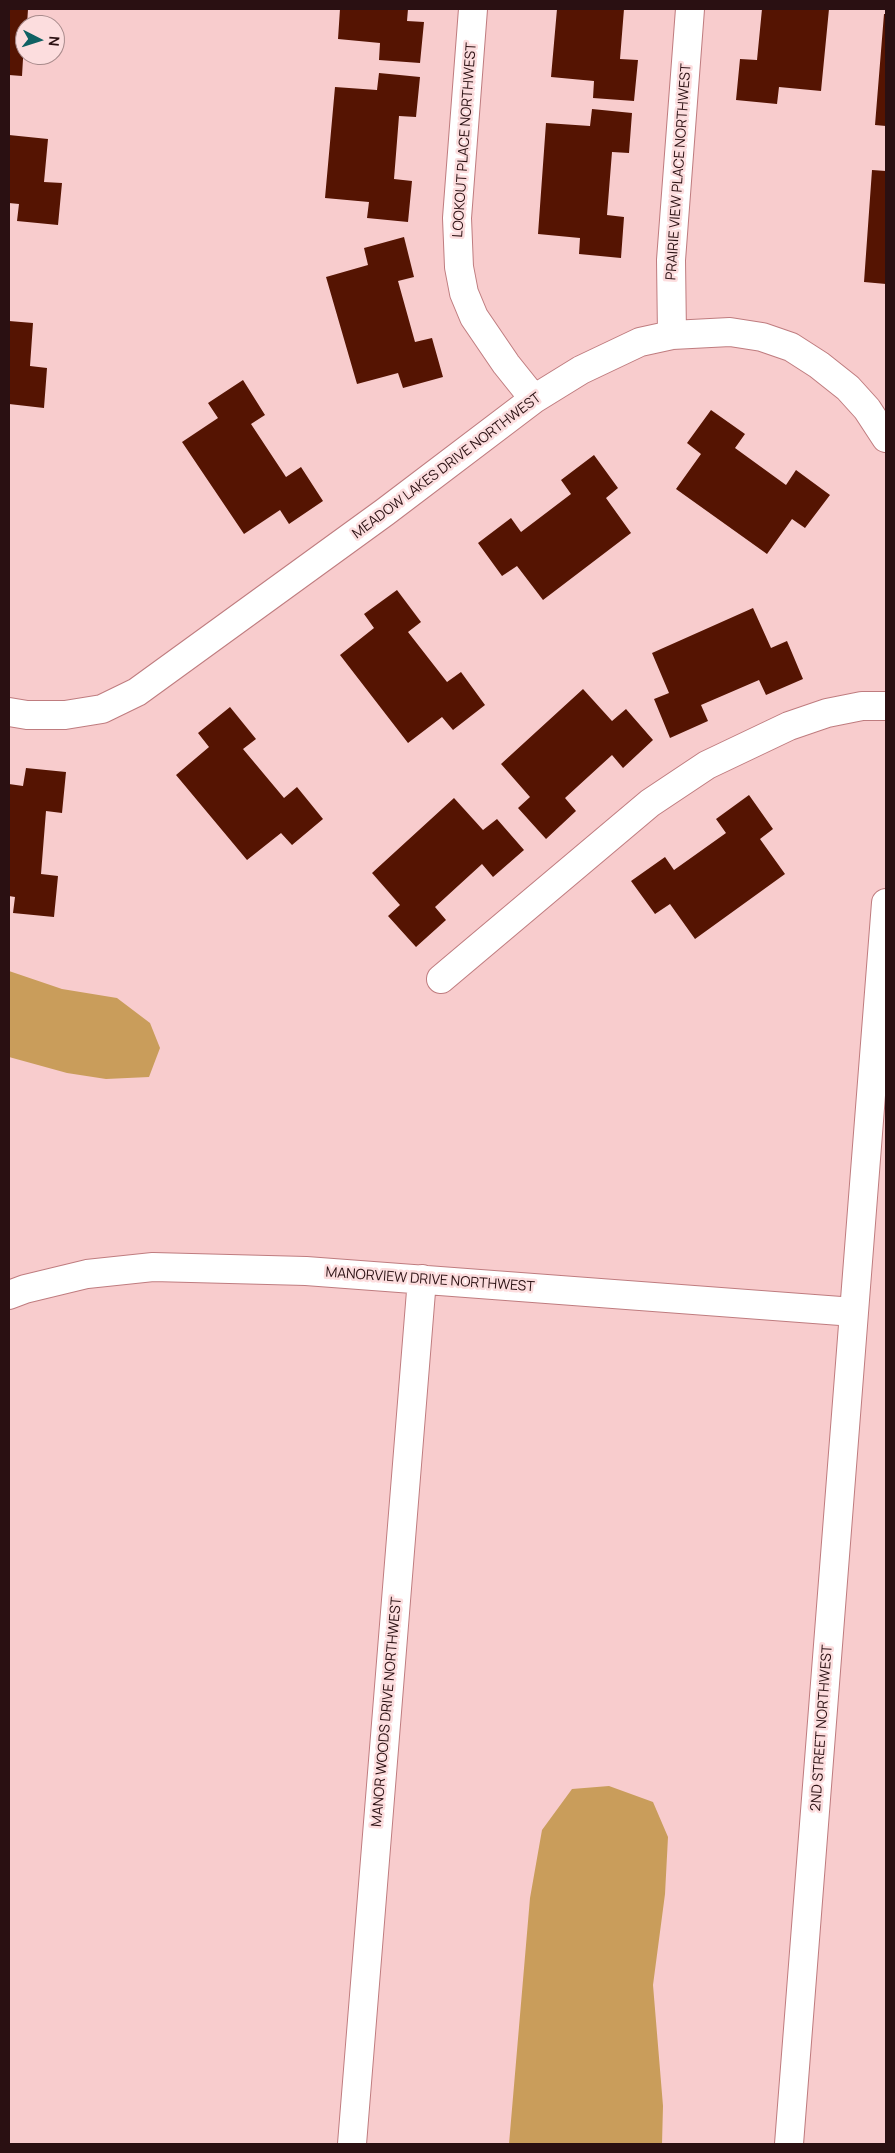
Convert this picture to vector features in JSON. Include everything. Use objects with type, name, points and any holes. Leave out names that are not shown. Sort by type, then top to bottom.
[{"type":"street","name":"LOOKOUT PLACE NORTHWEST","points":[[473,9],[457,218],[459,267],[464,293],[474,317],[506,364],[534,400]]},
{"type":"street","name":"PRAIRIE VIEW PLACE NORTHWEST","points":[[672,335],[671,260],[690,9]]},
{"type":"street","name":"MEADOW LAKES DRIVE NORTHWEST","points":[[9,712],[27,715],[65,715],[102,709],[137,692],[386,512],[534,400],[581,370],[640,342],[672,335],[730,332],[762,338],[791,347],[819,365],[848,388],[867,410],[886,438]]},
{"type":"street","points":[[441,979],[650,803],[694,773],[749,744],[789,726],[827,713],[862,706],[886,706]]},
{"type":"street","points":[[854,1312],[886,903]]},
{"type":"street","name":"MANORVIEW DRIVE NORTHWEST","points":[[9,1295],[24,1289],[87,1274],[153,1267],[306,1271],[854,1312]]},
{"type":"street","name":"MANOR WOODS DRIVE NORTHWEST","points":[[352,2144],[422,1279]]},
{"type":"street","name":"2ND STREET NORTHWEST","points":[[789,2144],[854,1312]]},
{"type":"shaded area","points":[[9,971],[62,989],[117,998],[150,1023],[160,1048],[149,1077],[106,1079],[67,1073],[9,1057]]},
{"type":"shaded area","points":[[609,1786],[653,1802],[668,1837],[665,1894],[653,1985],[663,2106],[662,2144],[509,2144],[530,1898],[542,1830],[572,1789]]},
{"type":"building","points":[[9,9],[28,9],[28,15],[15,15],[15,65],[23,65],[22,76],[9,75]]},
{"type":"building","points":[[340,9],[408,9],[407,21],[424,22],[420,63],[379,60],[380,43],[338,39]]},
{"type":"building","points":[[557,9],[624,9],[620,59],[638,60],[634,101],[593,98],[594,81],[551,77]]},
{"type":"building","points":[[762,9],[829,9],[821,91],[779,87],[777,104],[736,100],[740,59],[757,60]]},
{"type":"building","points":[[884,14],[886,14],[886,126],[875,125]]},
{"type":"building","points":[[379,73],[420,77],[416,117],[399,116],[394,179],[412,181],[408,222],[367,218],[369,202],[325,198],[335,87],[377,90]]},
{"type":"building","points":[[592,109],[632,113],[629,153],[612,152],[607,215],[624,217],[621,258],[579,254],[580,238],[538,234],[546,123],[590,126]]},
{"type":"building","points":[[9,135],[48,139],[44,182],[62,183],[58,225],[17,221],[19,204],[9,203]]},
{"type":"building","points":[[872,170],[886,171],[886,284],[864,282]]},
{"type":"building","points":[[404,237],[414,277],[398,281],[415,342],[432,338],[443,377],[403,388],[398,373],[357,384],[326,277],[368,265],[364,248]]},
{"type":"building","points":[[9,321],[33,323],[30,366],[47,368],[44,408],[9,404]]},
{"type":"building","points":[[243,380],[265,415],[251,424],[286,477],[301,467],[323,501],[289,524],[280,510],[244,534],[182,442],[218,418],[208,403]]},
{"type":"building","points":[[711,410],[745,434],[735,448],[786,485],[796,470],[830,495],[805,528],[792,519],[767,554],[676,489],[701,454],[687,443]]},
{"type":"building","points":[[594,455],[618,488],[606,498],[631,533],[543,600],[517,566],[502,576],[478,543],[511,518],[521,532],[571,494],[561,480]]},
{"type":"building","points":[[397,590],[421,622],[408,632],[447,682],[461,672],[485,705],[453,730],[442,717],[408,743],[340,655],[374,628],[364,614]]},
{"type":"building","points":[[753,608],[771,648],[787,641],[803,679],[766,695],[759,680],[701,705],[708,721],[670,738],[654,699],[669,693],[652,653]]},
{"type":"building","points":[[583,689],[612,721],[626,709],[653,740],[623,768],[612,755],[565,798],[576,811],[546,839],[518,808],[530,797],[501,764]]},
{"type":"building","points":[[230,707],[256,739],[243,749],[284,798],[297,787],[323,819],[292,845],[281,833],[247,860],[176,775],[209,747],[198,733]]},
{"type":"building","points":[[26,768],[66,772],[62,813],[46,811],[41,874],[58,876],[54,917],[13,913],[15,897],[9,896],[9,784],[23,786]]},
{"type":"building","points":[[749,795],[773,829],[760,839],[785,874],[695,939],[670,904],[655,914],[631,881],[665,857],[674,870],[726,833],[716,819]]},
{"type":"building","points":[[454,798],[483,830],[497,819],[524,850],[493,877],[482,864],[435,907],[446,920],[416,947],[388,916],[400,905],[372,873]]}]
